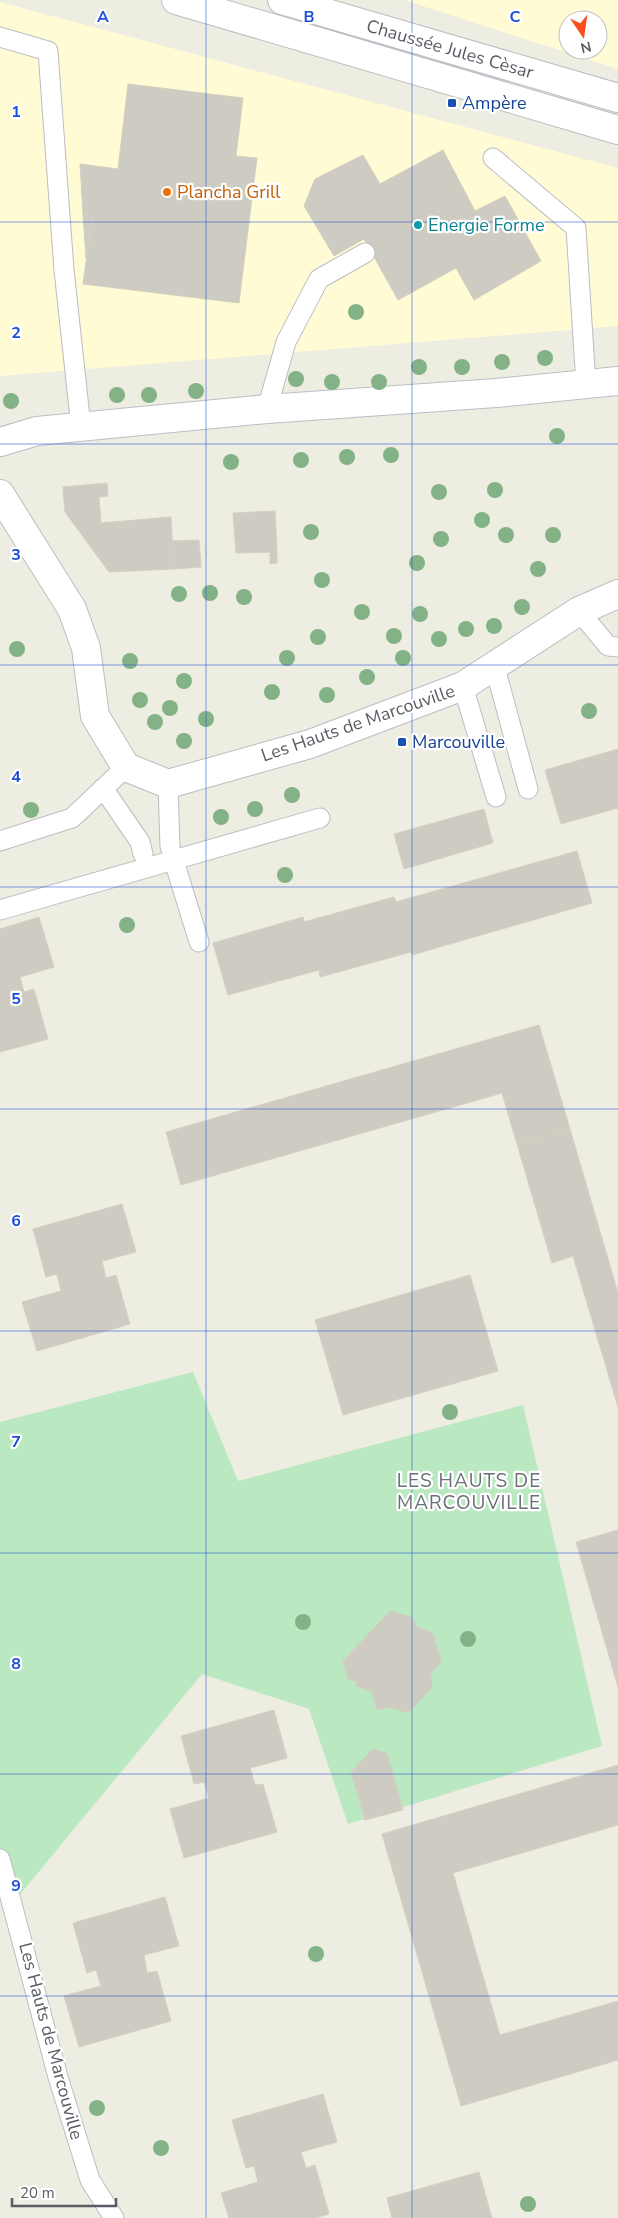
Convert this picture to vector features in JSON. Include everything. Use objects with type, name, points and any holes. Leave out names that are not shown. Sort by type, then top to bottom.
[{"type":"street","name":"Chaussée Jules Cèsar","points":[[176,0],[618,130]]},
{"type":"street","name":"Chaussée Jules Cèsar","points":[[282,0],[618,98]]},
{"type":"street","points":[[0,442],[37,431],[267,409],[618,381]]},
{"type":"street","points":[[0,424],[37,431]]},
{"type":"street","points":[[0,494],[72,609],[86,648],[96,716],[126,767],[168,784]]},
{"type":"street","name":"Les Hauts de Marcouville","points":[[168,784],[310,744],[463,686],[494,664],[579,611],[618,594]]},
{"type":"lane","points":[[0,36],[48,50],[64,270],[81,427]]},
{"type":"lane","points":[[493,158],[576,228],[586,384]]},
{"type":"lane","points":[[267,409],[286,342],[319,279],[366,253]]},
{"type":"lane","points":[[579,611],[608,646],[618,648]]},
{"type":"lane","points":[[494,664],[528,789]]},
{"type":"lane","points":[[463,686],[496,797]]},
{"type":"lane","points":[[0,841],[72,818],[126,767]]},
{"type":"lane","points":[[168,784],[172,854],[199,942]]},
{"type":"lane","points":[[103,788],[140,842],[143,854]]},
{"type":"lane","points":[[0,910],[172,854],[320,818]]},
{"type":"lane","name":"Les Hauts de Marcouville","points":[[0,1859],[64,2096],[90,2180],[114,2218]]},
{"type":"shaded area","points":[[404,0],[618,0],[618,69],[590,60],[608,60],[608,10],[558,10],[558,50]]},
{"type":"shaded area","points":[[0,2],[618,168],[618,326],[0,376]]},
{"type":"green space","points":[[193,1372],[238,1481],[523,1405],[602,1746],[348,1824],[309,1709],[202,1674],[13,1903],[0,1859],[0,1422]]},
{"type":"building","name":"Plancha Grill","points":[[128,84],[243,98],[236,156],[257,158],[239,303],[83,284],[92,216],[83,215],[80,164],[118,169]]},
{"type":"building","name":"Energie Forme","points":[[443,150],[475,211],[505,196],[541,261],[474,300],[456,268],[398,300],[364,239],[334,256],[304,206],[315,179],[363,155],[380,184]]},
{"type":"building","points":[[83,215],[92,216],[86,258]]},
{"type":"building","points":[[107,483],[108,496],[99,497],[101,523],[171,517],[174,569],[109,572],[65,512],[63,487]]},
{"type":"building","points":[[275,511],[277,552],[236,553],[233,513]]},
{"type":"building","points":[[199,540],[201,567],[174,569],[172,541]]},
{"type":"building","points":[[270,552],[277,552],[277,563],[270,564]]},
{"type":"building","points":[[618,749],[618,808],[561,824],[545,770]]},
{"type":"building","points":[[484,809],[493,843],[404,869],[394,834]]},
{"type":"building","points":[[577,851],[592,903],[412,955],[411,952],[320,977],[319,970],[228,995],[213,943],[303,917],[304,922],[394,897],[396,902]]},
{"type":"building","points":[[39,917],[54,967],[20,977],[24,992],[34,989],[48,1039],[0,1052],[0,929]]},
{"type":"building","points":[[539,1025],[570,1129],[517,1144],[502,1093],[181,1185],[166,1132]]},
{"type":"building","points":[[570,1129],[618,1293],[618,1407],[573,1256],[552,1263],[517,1144]]},
{"type":"building","points":[[122,1204],[136,1252],[102,1261],[106,1278],[116,1275],[130,1324],[37,1351],[22,1302],[61,1291],[57,1274],[46,1277],[33,1229]]},
{"type":"building","points":[[470,1275],[498,1371],[343,1415],[315,1320]]},
{"type":"building","points":[[618,1530],[618,1687],[576,1542]]},
{"type":"building","points":[[390,1611],[412,1617],[417,1627],[433,1633],[441,1662],[431,1674],[432,1688],[408,1713],[389,1707],[377,1710],[371,1691],[356,1686],[356,1681],[348,1680],[343,1661]]},
{"type":"building","points":[[274,1710],[287,1758],[250,1768],[255,1785],[263,1784],[277,1832],[184,1858],[170,1809],[209,1798],[204,1782],[194,1784],[181,1736]]},
{"type":"building","points":[[373,1749],[387,1753],[403,1810],[365,1820],[351,1772]]},
{"type":"building","points":[[618,1765],[618,1825],[453,1873],[500,2035],[618,2001],[618,2060],[461,2106],[382,1834]]},
{"type":"building","points":[[165,1897],[179,1946],[144,1955],[147,1973],[157,1971],[171,2021],[79,2047],[64,1996],[101,1986],[96,1970],[87,1973],[73,1923]]},
{"type":"building","points":[[323,2094],[337,2142],[301,2152],[306,2168],[315,2165],[329,2214],[315,2218],[229,2218],[221,2193],[258,2182],[254,2166],[246,2168],[232,2120]]},
{"type":"building","points":[[479,2172],[492,2218],[392,2218],[387,2198]]},
{"type":"place","name":"Ampère","points":[[452,103]]},
{"type":"place","name":"Plancha Grill","points":[[167,192]]},
{"type":"place","name":"Energie Forme","points":[[418,225]]},
{"type":"place","name":"Marcouville","points":[[402,742]]},
{"type":"district","name":"LES HAUTS DE MARCOUVILLE","points":[[469,1492]]}]
